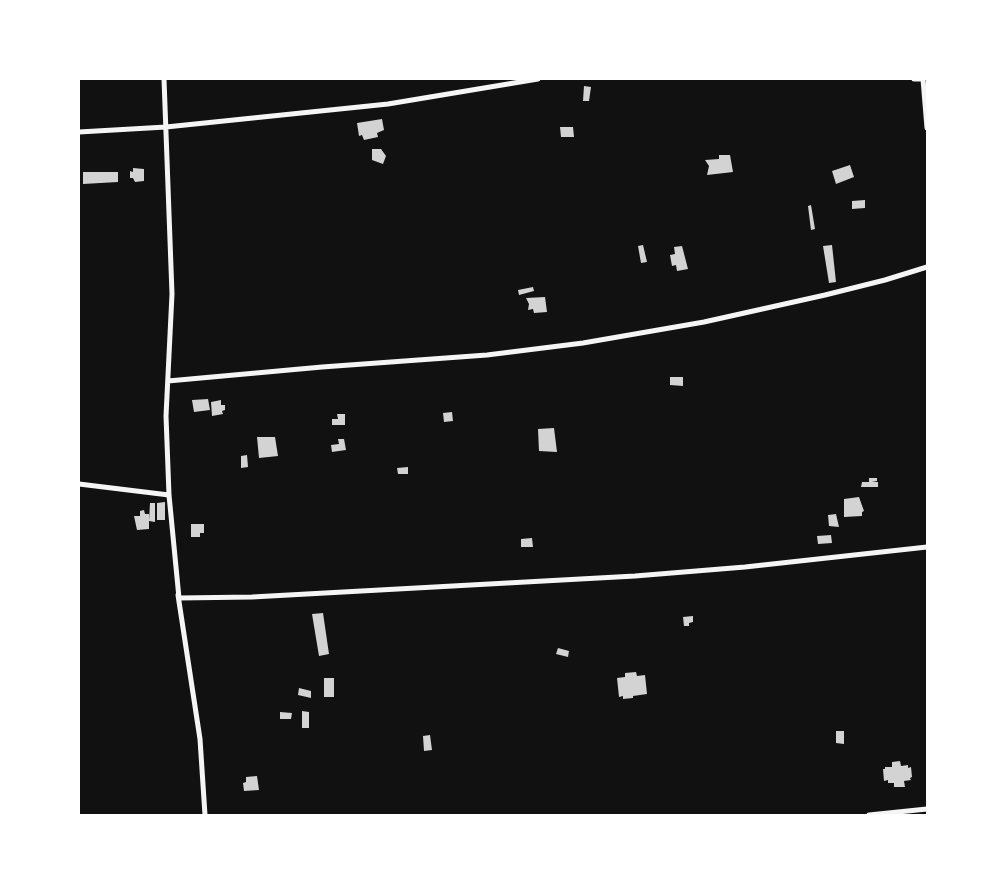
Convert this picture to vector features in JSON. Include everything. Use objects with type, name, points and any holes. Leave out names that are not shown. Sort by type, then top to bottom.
[{"type":"street","points":[[164,79],[172,294],[166,416],[169,495],[173,554],[200,739],[205,815]]},
{"type":"street","points":[[79,132],[166,127],[388,104],[538,79]]},
{"type":"street","points":[[914,79],[923,79],[927,128]]},
{"type":"street","points":[[168,381],[487,355],[583,344],[695,324],[825,296],[927,267]]},
{"type":"street","points":[[79,484],[169,495]]},
{"type":"street","points":[[179,598],[252,597],[635,576],[744,567],[927,547]]},
{"type":"street","points":[[869,815],[927,809]]},
{"type":"building","points":[[584,86],[591,87],[589,101],[583,101]]},
{"type":"building","points":[[382,119],[384,130],[377,133],[378,137],[364,140],[362,135],[359,136],[357,123]]},
{"type":"building","points":[[560,127],[573,127],[574,137],[561,137]]},
{"type":"building","points":[[372,149],[381,149],[386,156],[383,164],[372,160]]},
{"type":"building","points":[[719,155],[730,155],[733,172],[707,175],[709,166],[705,160],[719,159]]},
{"type":"building","points":[[850,165],[854,177],[836,184],[832,171]]},
{"type":"building","points":[[133,168],[144,169],[144,181],[135,182],[133,178],[130,178],[130,171],[133,172]]},
{"type":"building","points":[[83,172],[118,172],[118,182],[83,184]]},
{"type":"building","points":[[865,200],[865,208],[852,209],[852,201]]},
{"type":"building","points":[[811,205],[815,229],[811,230],[808,206]]},
{"type":"building","points":[[643,245],[647,262],[641,263],[638,246]]},
{"type":"building","points":[[832,245],[836,282],[829,283],[823,246]]},
{"type":"building","points":[[682,246],[688,269],[677,271],[676,265],[672,266],[670,255],[675,254],[674,247]]},
{"type":"building","points":[[533,287],[534,291],[519,295],[518,290]]},
{"type":"building","points":[[545,297],[547,312],[534,313],[533,309],[528,310],[529,304],[526,298]]},
{"type":"building","points":[[670,377],[683,377],[683,386],[670,385]]},
{"type":"building","points":[[208,399],[210,410],[194,412],[192,400]]},
{"type":"building","points":[[221,400],[221,405],[225,405],[225,410],[222,411],[223,414],[212,416],[211,402]]},
{"type":"building","points":[[452,412],[453,421],[444,422],[443,413]]},
{"type":"building","points":[[337,414],[345,414],[345,425],[332,425],[332,419],[338,419]]},
{"type":"building","points":[[554,428],[557,452],[539,451],[538,429]]},
{"type":"building","points":[[257,437],[275,437],[278,456],[259,458]]},
{"type":"building","points":[[338,439],[344,439],[346,450],[332,452],[331,445],[339,444]]},
{"type":"building","points":[[247,455],[248,467],[241,468],[241,456]]},
{"type":"building","points":[[408,467],[408,474],[398,474],[397,468]]},
{"type":"building","points":[[869,478],[877,478],[877,481],[872,482],[878,482],[878,487],[861,487],[862,482],[869,482]]},
{"type":"building","points":[[859,497],[864,511],[862,516],[844,517],[844,499]]},
{"type":"building","points":[[165,502],[165,520],[157,520],[157,503]]},
{"type":"building","points":[[150,503],[155,503],[155,522],[149,521]]},
{"type":"building","points":[[144,510],[145,514],[149,514],[149,529],[137,530],[134,516],[140,516],[140,511]]},
{"type":"building","points":[[836,514],[839,527],[829,526],[828,515]]},
{"type":"building","points":[[191,524],[204,524],[204,533],[200,533],[200,537],[191,537]]},
{"type":"building","points":[[831,535],[832,543],[818,544],[817,536]]},
{"type":"building","points":[[532,538],[533,547],[521,547],[521,539]]},
{"type":"building","points":[[323,613],[329,654],[319,656],[312,614]]},
{"type":"building","points":[[693,616],[693,622],[689,623],[689,626],[684,626],[683,617]]},
{"type":"building","points":[[558,648],[569,651],[568,657],[556,654]]},
{"type":"building","points":[[636,672],[637,676],[645,675],[647,694],[633,696],[633,698],[623,699],[623,696],[619,697],[617,678],[625,677],[625,673]]},
{"type":"building","points":[[324,678],[334,678],[334,697],[324,697]]},
{"type":"building","points":[[299,688],[311,691],[311,698],[298,695]]},
{"type":"building","points":[[302,711],[309,712],[309,728],[302,728]]},
{"type":"building","points":[[280,712],[292,713],[291,719],[280,719]]},
{"type":"building","points":[[836,731],[844,731],[844,744],[836,743]]},
{"type":"building","points":[[430,735],[432,750],[424,751],[423,736]]},
{"type":"building","points":[[900,761],[901,766],[908,765],[908,768],[911,767],[912,777],[910,778],[911,780],[904,781],[905,787],[894,787],[894,783],[888,783],[888,780],[884,781],[883,769],[885,767],[892,767],[892,762]]},
{"type":"building","points":[[257,776],[259,790],[244,791],[243,783],[246,782],[246,777]]}]
